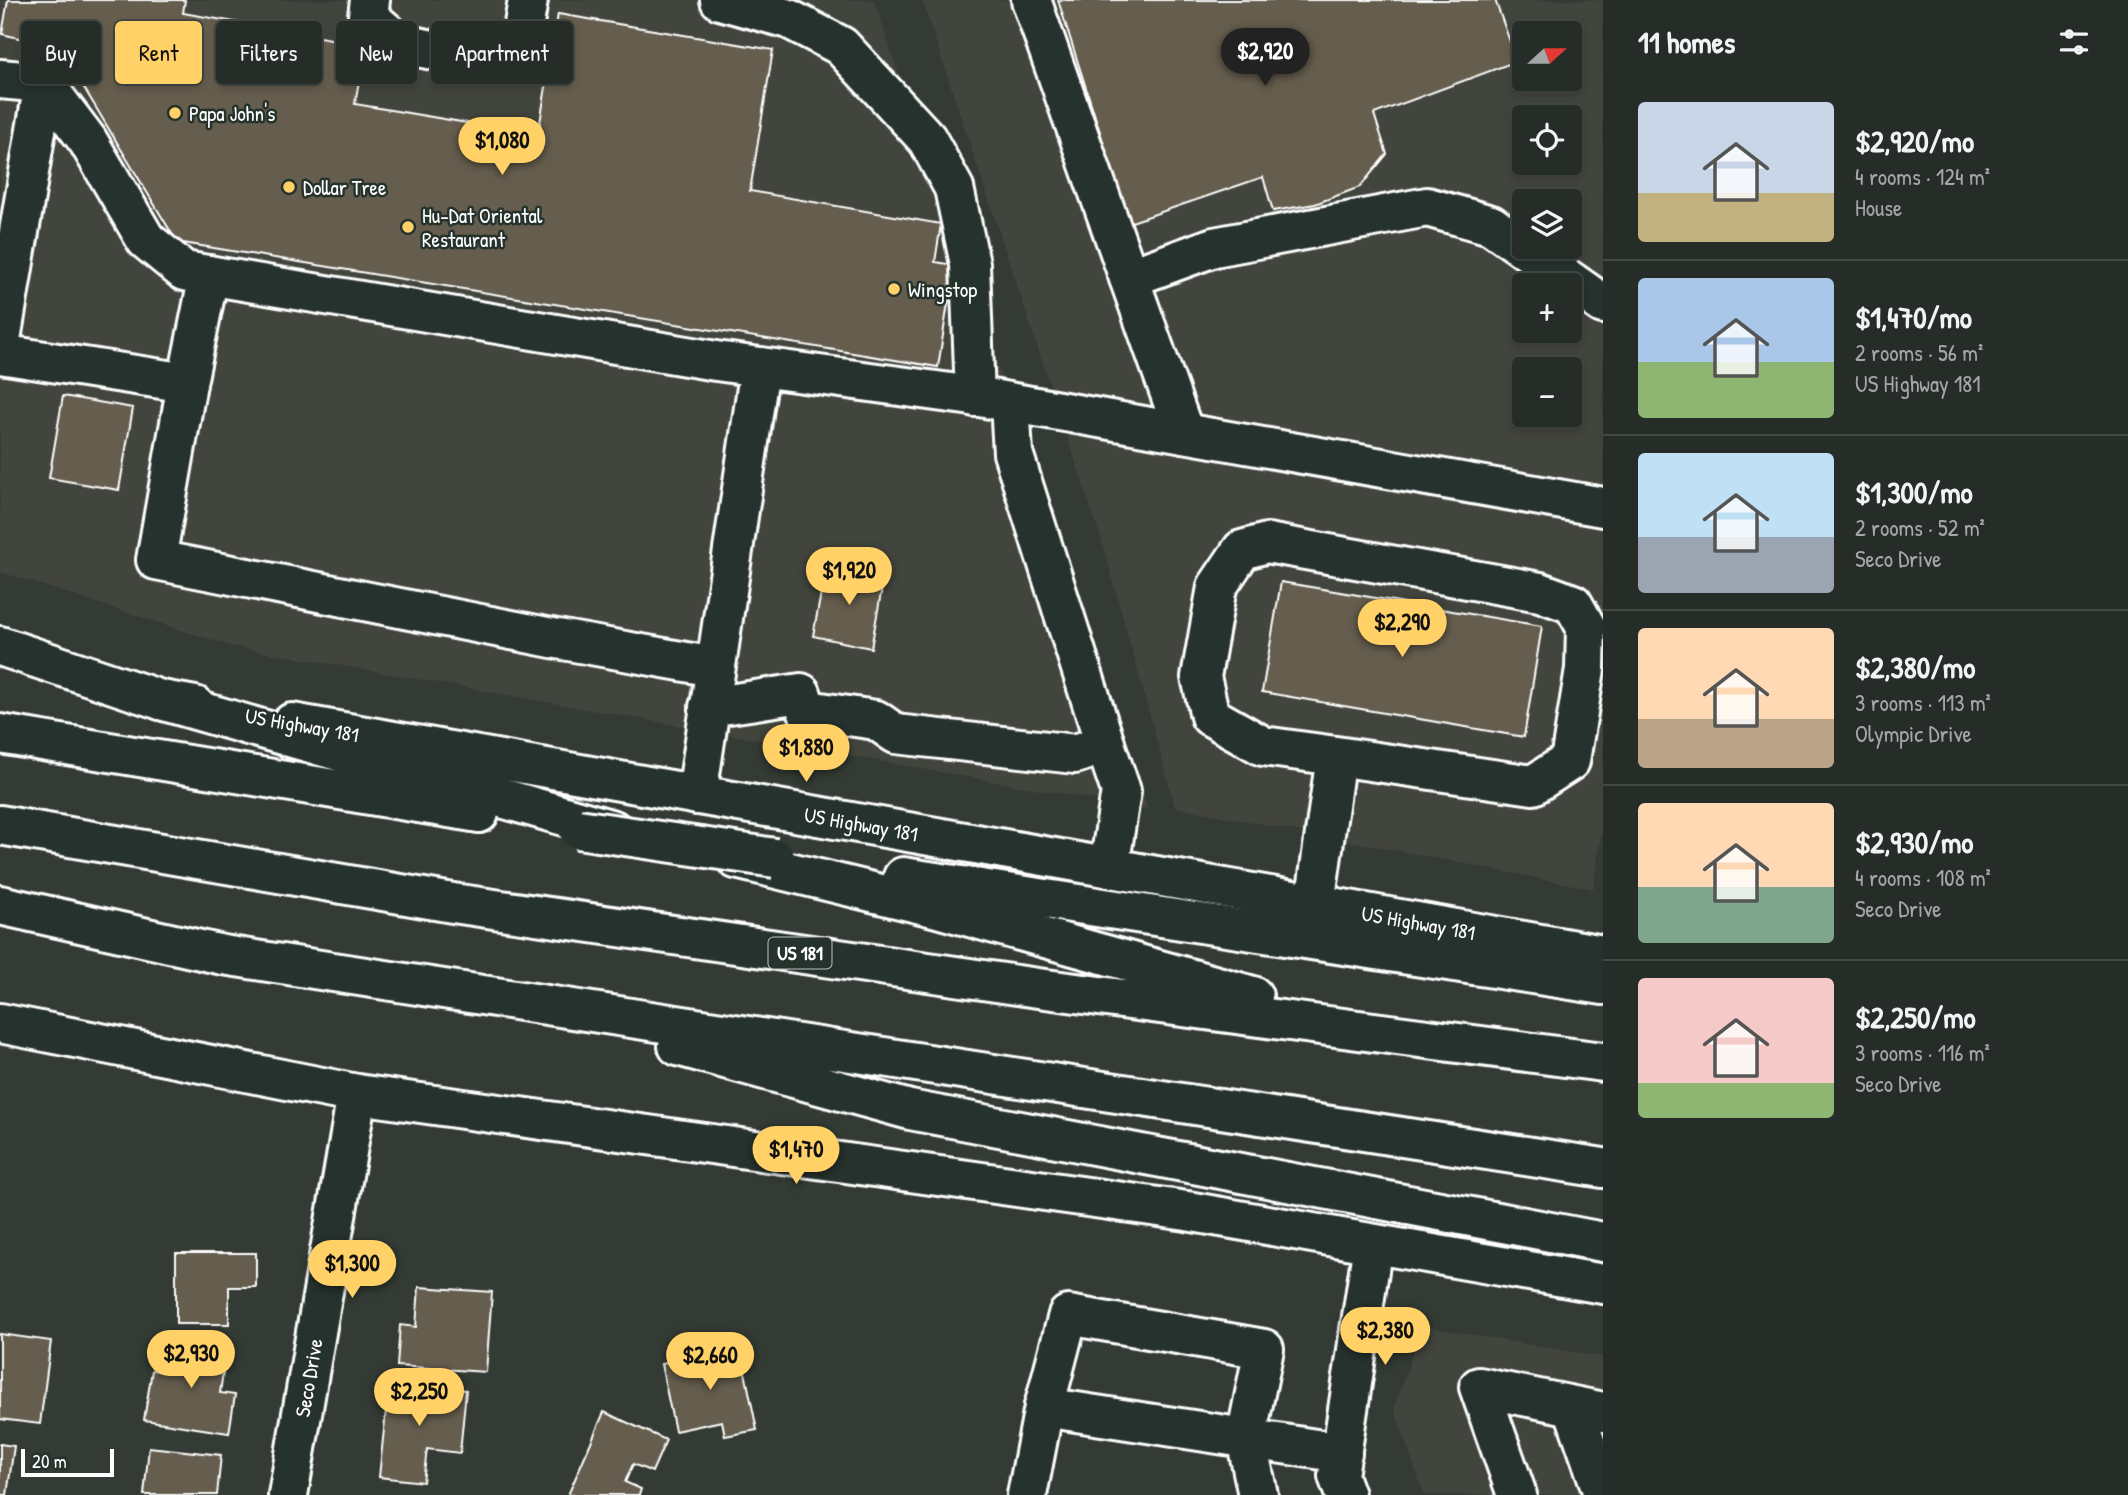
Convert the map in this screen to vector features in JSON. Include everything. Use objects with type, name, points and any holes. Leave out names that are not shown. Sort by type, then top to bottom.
[{"type":"main road","points":[[370,0],[368,16],[399,43],[456,55],[520,42],[528,0]]},
{"type":"main road","points":[[720,0],[789,19],[841,46],[927,139],[954,188],[993,400],[1013,453],[1121,791],[1109,868]]},
{"type":"main road","points":[[1031,0],[1184,433]]},
{"type":"main road","points":[[0,79],[21,81]]},
{"type":"main road","points":[[0,345],[44,84]]},
{"type":"main road","points":[[45,84],[88,141],[146,240],[184,271],[760,367],[993,400],[1603,507]]},
{"type":"main road","points":[[1129,278],[1214,247],[1427,207],[1491,225],[1603,304]]},
{"type":"main road","points":[[209,275],[156,560],[714,667]]},
{"type":"main road","points":[[0,354],[187,383]]},
{"type":"main road","points":[[697,795],[760,367]]},
{"type":"main road","points":[[1267,542],[1540,592],[1573,604],[1586,627],[1594,665],[1570,761],[1533,785],[1336,756],[1263,747],[1210,716],[1200,677],[1217,587],[1242,550],[1267,542]]},
{"type":"main road","name":"US Highway 181","points":[[0,646],[161,700],[1603,955]]},
{"type":"main road","points":[[709,707],[801,693],[807,710],[876,720],[896,734],[1076,754],[1105,744]]},
{"type":"main road","points":[[161,700],[611,829],[934,907],[1387,1034]]},
{"type":"main road","points":[[0,734],[578,829],[1603,985]]},
{"type":"main road","points":[[1315,904],[1336,756]]},
{"type":"main road","name":"US 181","points":[[0,825],[453,903],[1052,989],[1603,1062]]},
{"type":"main road","points":[[0,905],[223,955],[1603,1168]]},
{"type":"main road","points":[[504,998],[910,1110],[1603,1242]]},
{"type":"main road","points":[[0,1023],[357,1094],[1187,1211],[1603,1284]]},
{"type":"main road","name":"Seco Drive","points":[[288,1495],[357,1094]]},
{"type":"main road","points":[[1345,1495],[1338,1476],[1373,1244]]},
{"type":"main road","points":[[1027,1495],[1044,1407],[1068,1315],[1264,1349],[1246,1438],[1258,1495]]},
{"type":"main road","points":[[1517,1495],[1479,1387],[1588,1410],[1603,1493]]},
{"type":"main road","points":[[1044,1407],[1342,1453]]},
{"type":"shaded area","points":[[0,0],[874,0],[1148,809],[231,646],[0,572]]},
{"type":"shaded area","points":[[922,0],[1603,0],[1603,823],[1593,889],[1175,807],[1101,538]]},
{"type":"shaded area","points":[[1421,1326],[1603,1357],[1603,1495],[1424,1495],[1394,1408]]},
{"type":"building","points":[[8,0],[185,0],[183,13],[228,21],[216,21],[216,84],[322,84],[322,37],[336,40],[336,84],[358,84],[355,104],[538,135],[546,84],[573,84],[573,21],[557,21],[558,14],[773,50],[750,191],[941,224],[935,262],[954,265],[938,367],[177,242],[82,84],[101,84],[101,21],[21,21],[21,39],[2,34]]},
{"type":"building","points":[[1058,0],[1495,0],[1512,47],[1512,63],[1374,114],[1387,154],[1360,187],[1315,204],[1273,211],[1263,177],[1129,223]]},
{"type":"building","points":[[63,396],[133,408],[119,490],[49,478]]},
{"type":"building","points":[[826,566],[884,577],[871,648],[813,636]]},
{"type":"building","points":[[1281,582],[1542,626],[1524,737],[1262,692]]},
{"type":"building","points":[[176,1253],[256,1253],[256,1287],[229,1287],[229,1324],[176,1324]]},
{"type":"building","points":[[419,1287],[492,1292],[486,1372],[397,1366],[400,1325],[416,1327]]},
{"type":"building","points":[[0,1334],[51,1341],[40,1424],[0,1419]]},
{"type":"building","points":[[170,1342],[226,1351],[220,1393],[235,1395],[229,1433],[144,1420],[152,1370],[165,1372]]},
{"type":"building","points":[[740,1348],[757,1430],[725,1436],[722,1421],[675,1431],[661,1364]]},
{"type":"building","points":[[389,1382],[466,1390],[460,1453],[427,1449],[423,1482],[379,1477]]},
{"type":"building","points":[[604,1412],[666,1440],[652,1472],[633,1464],[625,1482],[641,1489],[639,1495],[568,1495]]},
{"type":"building","points":[[0,1444],[14,1446],[7,1495],[0,1495]]},
{"type":"building","points":[[149,1447],[221,1455],[217,1495],[144,1495]]},
{"type":"place","name":"Papa John's","points":[[175,113]]},
{"type":"place","name":"Dollar Tree","points":[[289,187]]},
{"type":"place","name":"Hu-Dat Oriental Restaurant","points":[[408,227]]},
{"type":"place","name":"Wingstop","points":[[894,289]]}]
